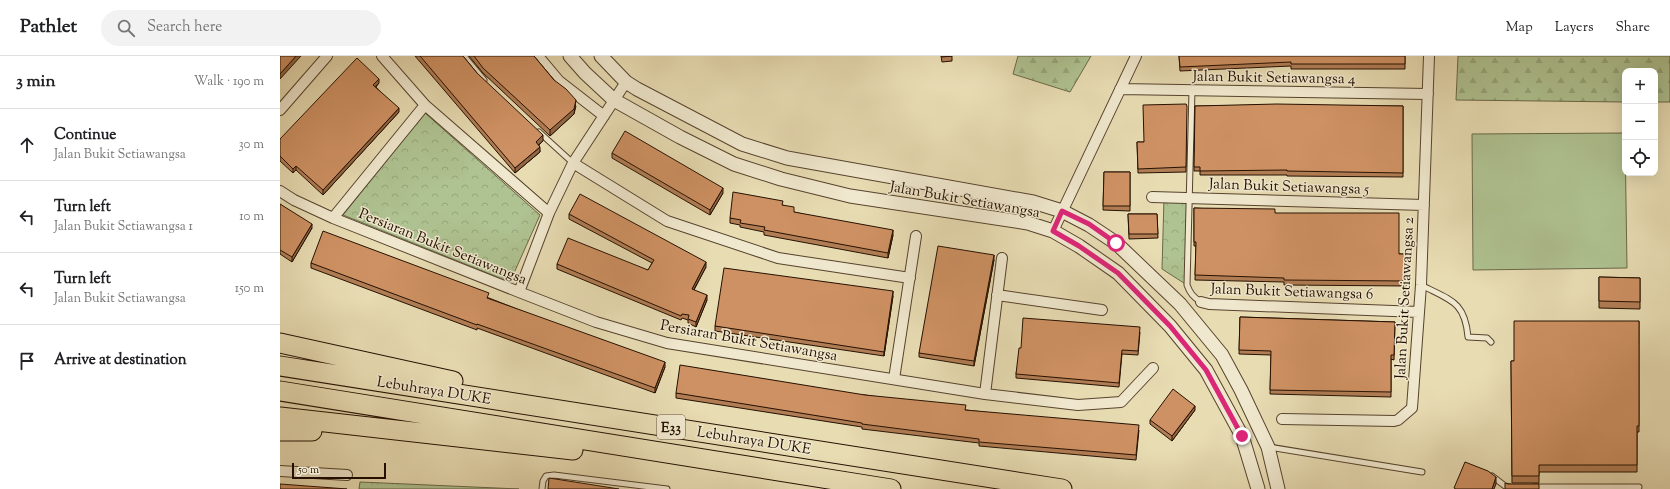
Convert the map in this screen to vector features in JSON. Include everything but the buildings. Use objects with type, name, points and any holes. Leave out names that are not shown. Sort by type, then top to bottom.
[{"type":"highway","points":[[280,343],[629,420]]},
{"type":"highway","name":"Lebuhraya DUKE","points":[[280,366],[1062,489]]},
{"type":"highway","name":"Lebuhraya DUKE","points":[[280,391],[891,489]]},
{"type":"highway","points":[[280,417],[575,450],[628,446]]},
{"type":"highway","points":[[280,431],[411,432]]},
{"type":"street","points":[[280,110],[328,56]]},
{"type":"street","points":[[382,56],[425,105],[549,213]]},
{"type":"street","points":[[538,56],[559,81],[604,116]]},
{"type":"street","name":"Jalan Bukit Setiawangsa","points":[[570,56],[585,73],[614,100],[734,164],[781,179],[850,196],[1028,223],[1053,231],[1079,246],[1118,273],[1170,326],[1201,364],[1242,436],[1258,487]]},
{"type":"street","name":"Jalan Bukit Setiawangsa","points":[[601,56],[626,82],[637,89],[742,144],[787,158],[1033,202],[1062,211],[1089,224],[1116,243],[1180,304],[1222,354],[1268,447],[1278,487]]},
{"type":"street","points":[[1053,231],[1136,56]]},
{"type":"street","name":"Jalan Bukit Setiawangsa 2","points":[[1282,419],[1398,420],[1412,408],[1421,285],[1429,56]]},
{"type":"street","points":[[519,292],[549,213],[573,163],[626,82]]},
{"type":"street","name":"Jalan Bukit Setiawangsa 4","points":[[1120,89],[1428,94]]},
{"type":"street","points":[[333,218],[425,105]]},
{"type":"street","points":[[573,163],[667,221],[778,258],[910,278]]},
{"type":"street","name":"Persiaran Bukit Setiawangsa","points":[[280,191],[294,200],[333,218],[519,292],[596,322],[667,344],[985,394],[1078,405],[1121,402],[1152,368]]},
{"type":"street","name":"Jalan Bukit Setiawangsa 5","points":[[1152,197],[1424,205]]},
{"type":"street","points":[[894,380],[916,236]]},
{"type":"street","points":[[985,394],[1002,258]]},
{"type":"street","points":[[997,295],[1102,310]]},
{"type":"street","name":"Jalan Bukit Setiawangsa 6","points":[[1201,302],[1209,304],[1419,312]]},
{"type":"street","points":[[280,471],[347,474]]},
{"type":"lane","points":[[464,56],[490,86]]},
{"type":"lane","name":"Jalan Bukit Setiawangsa 6","points":[[1192,90],[1187,285],[1194,298],[1201,302]]},
{"type":"lane","points":[[533,126],[573,163]]},
{"type":"lane","points":[[1421,285],[1459,306],[1467,323],[1468,338],[1488,338],[1491,342]]},
{"type":"lane","points":[[1268,447],[1422,472]]},
{"type":"lane","points":[[542,489],[543,481],[546,476],[554,475],[667,489]]},
{"type":"lane","points":[[1492,476],[1505,486],[1516,487]]},
{"type":"lane","points":[[1531,487],[1639,487]]},
{"type":"green space","points":[[1018,56],[1091,56],[1070,92],[1013,74]]},
{"type":"green space","points":[[1458,56],[1670,56],[1670,102],[1658,102],[1658,68],[1622,68],[1622,102],[1456,100]]},
{"type":"green space","points":[[425,113],[540,215],[510,282],[343,215]]},
{"type":"green space","points":[[1622,133],[1622,176],[1626,176],[1627,268],[1473,270],[1472,134]]},
{"type":"green space","points":[[1164,198],[1190,198],[1187,285],[1162,269]]},
{"type":"green space","points":[[360,482],[519,489],[359,489]]},
{"type":"route","points":[[1116,243],[1089,224],[1062,211],[1053,231],[1079,246],[1118,273],[1170,326],[1206,370],[1242,436]]}]
